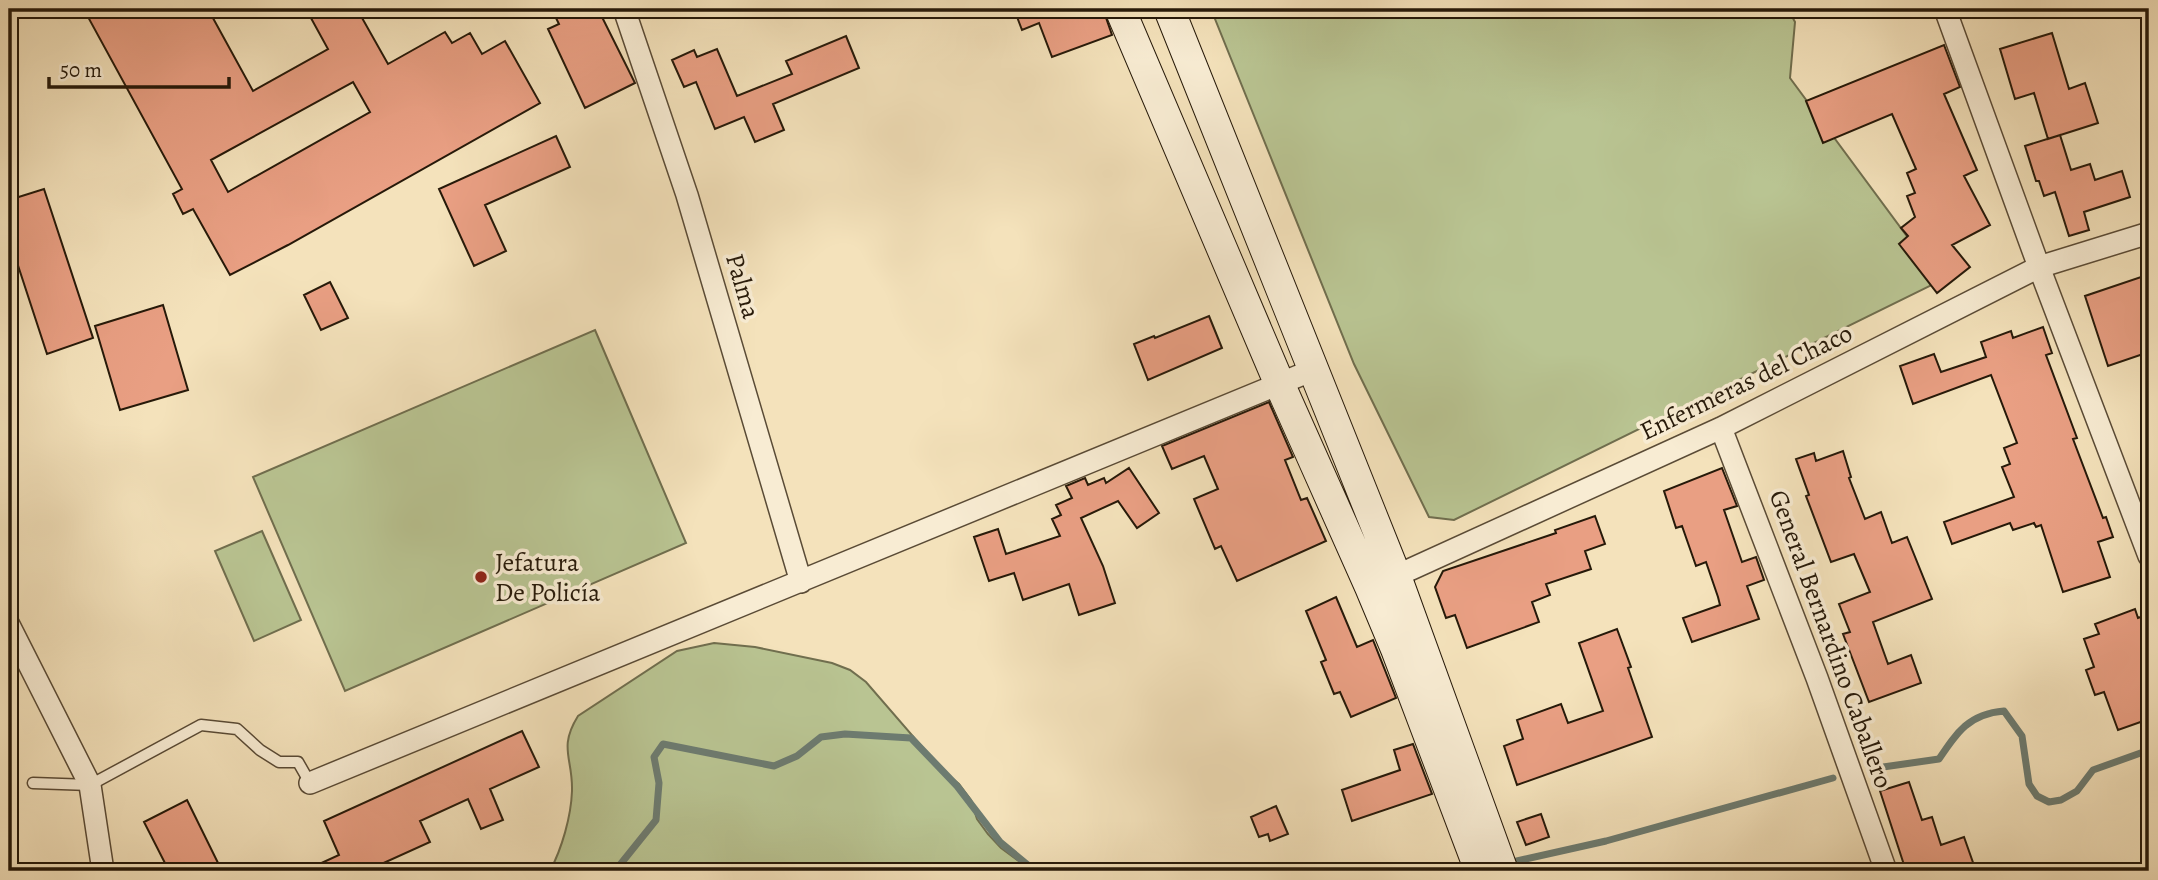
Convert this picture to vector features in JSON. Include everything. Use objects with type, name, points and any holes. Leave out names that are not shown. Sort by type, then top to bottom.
[{"type":"main road","points":[[1119,9],[1280,384],[1383,581]]},
{"type":"main road","points":[[1169,9],[1313,370],[1383,581],[1473,822],[1503,871]]},
{"type":"main road","points":[[1473,822],[1480,871]]},
{"type":"street","name":"Palma","points":[[624,9],[687,195],[800,582]]},
{"type":"street","points":[[1945,9],[2149,556]]},
{"type":"street","name":"Enfermeras del Chaco","points":[[1383,581],[1721,428],[2039,267],[2149,233]]},
{"type":"street","points":[[310,783],[1313,370]]},
{"type":"street","name":"General Bernardino Caballero","points":[[1721,428],[1817,678],[1886,871]]},
{"type":"street","points":[[9,625],[90,785],[103,871]]},
{"type":"lane","points":[[33,783],[90,785],[201,725],[237,729],[260,750],[279,762],[298,762],[310,783]]},
{"type":"green space","points":[[1211,9],[1788,9],[1795,22],[1790,78],[1940,281],[1454,520],[1429,517],[1354,364]]},
{"type":"green space","points":[[595,330],[686,543],[345,691],[253,477]]},
{"type":"green space","points":[[262,531],[301,620],[254,641],[215,551]]},
{"type":"green space","points":[[714,643],[755,647],[832,663],[850,670],[866,682],[943,771],[959,784],[971,800],[977,819],[988,834],[1001,848],[1032,871],[550,871],[562,842],[570,811],[572,780],[568,745],[578,716],[677,651]]},
{"type":"building","points":[[102,9],[208,9],[253,91],[328,49],[306,9],[357,9],[388,64],[445,32],[452,43],[470,33],[482,54],[505,41],[540,103],[230,275],[193,209],[183,214],[173,194],[182,189],[88,17]],"holes":[[[353,82],[370,112],[228,192],[211,160]]]},
{"type":"building","points":[[565,9],[598,9],[635,83],[585,108],[548,29],[559,24],[554,14]]},
{"type":"building","points":[[1014,9],[1103,9],[1112,35],[1052,57],[1039,23],[1022,30]]},
{"type":"building","points":[[2052,33],[2069,89],[2085,83],[2098,123],[2048,139],[2034,93],[2015,99],[2000,49]]},
{"type":"building","points":[[846,36],[859,68],[773,104],[784,130],[755,142],[744,117],[715,129],[696,82],[684,87],[672,60],[694,50],[697,57],[717,49],[737,96],[792,74],[786,61]]},
{"type":"building","points":[[1944,45],[1960,87],[1944,94],[1977,170],[1964,176],[1990,225],[1952,245],[1970,267],[1937,293],[1899,244],[1908,236],[1901,228],[1915,217],[1907,196],[1915,193],[1907,173],[1916,169],[1892,114],[1823,143],[1806,101]]},
{"type":"building","points":[[2060,135],[2071,170],[2090,164],[2095,180],[2122,171],[2130,197],[2084,212],[2089,230],[2069,236],[2055,192],[2044,196],[2039,181],[2036,181],[2025,146]]},
{"type":"building","points":[[556,136],[570,167],[485,205],[506,251],[474,266],[439,189]]},
{"type":"building","points":[[44,189],[93,338],[47,354],[9,238],[9,200]]},
{"type":"building","points":[[2144,276],[2149,293],[2149,352],[2108,366],[2085,296]]},
{"type":"building","points":[[330,282],[348,318],[321,330],[304,295]]},
{"type":"building","points":[[163,305],[188,390],[120,410],[95,326]]},
{"type":"building","points":[[1209,316],[1222,348],[1148,380],[1134,344]]},
{"type":"building","points":[[2043,327],[2052,353],[2046,355],[2077,438],[2073,439],[2113,537],[2098,542],[2110,577],[2063,592],[2041,525],[2036,527],[2034,523],[2013,530],[2010,523],[1952,544],[1944,522],[2014,497],[2002,467],[2010,464],[2004,448],[2017,443],[1991,375],[1913,404],[1900,366],[1934,354],[1941,372],[1986,357],[1981,342],[2011,331],[2013,338]]},
{"type":"building","points":[[1269,402],[1293,457],[1285,460],[1301,500],[1307,498],[1326,541],[1237,581],[1221,546],[1215,549],[1194,499],[1218,489],[1204,456],[1172,469],[1162,446]]},
{"type":"building","points":[[1843,451],[1851,477],[1849,478],[1865,519],[1881,512],[1892,543],[1907,537],[1932,599],[1873,622],[1888,664],[1911,655],[1921,683],[1869,702],[1843,634],[1850,632],[1839,604],[1870,592],[1854,554],[1831,562],[1806,496],[1809,495],[1796,459],[1814,453],[1816,461]]},
{"type":"building","points":[[1129,468],[1159,513],[1137,528],[1118,501],[1081,518],[1103,566],[1115,603],[1079,615],[1069,584],[1023,600],[1014,573],[989,581],[974,537],[998,529],[1006,554],[1060,536],[1052,519],[1061,515],[1056,505],[1072,498],[1066,486],[1085,478],[1088,485],[1104,478],[1106,483]]},
{"type":"building","points":[[1722,468],[1737,506],[1724,510],[1742,562],[1756,557],[1764,580],[1747,586],[1759,619],[1692,642],[1683,618],[1720,605],[1706,562],[1696,566],[1682,526],[1676,528],[1664,491]]},
{"type":"building","points":[[1595,516],[1605,544],[1585,551],[1591,569],[1546,584],[1550,595],[1532,602],[1539,622],[1467,648],[1455,615],[1446,618],[1435,587],[1443,571],[1556,533],[1555,530]]},
{"type":"building","points":[[1336,597],[1357,647],[1373,640],[1396,698],[1351,717],[1340,692],[1334,694],[1321,662],[1326,660],[1306,611]]},
{"type":"building","points":[[2135,609],[2138,618],[2149,614],[2149,719],[2118,730],[2104,692],[2095,695],[2086,670],[2094,667],[2084,639],[2099,634],[2095,624]]},
{"type":"building","points":[[1617,629],[1652,737],[1517,785],[1504,746],[1523,739],[1517,720],[1561,704],[1568,723],[1603,711],[1579,643]]},
{"type":"building","points":[[522,731],[539,767],[490,789],[503,820],[481,829],[468,799],[420,821],[430,842],[366,871],[304,871],[339,855],[324,821]]},
{"type":"building","points":[[1413,744],[1432,794],[1352,821],[1342,790],[1400,770],[1394,750]]},
{"type":"building","points":[[1909,782],[1922,820],[1932,817],[1941,845],[1964,837],[1976,871],[1906,871],[1880,791]]},
{"type":"building","points":[[187,800],[222,871],[169,871],[144,822]]},
{"type":"building","points":[[1276,806],[1288,834],[1270,841],[1268,834],[1259,837],[1251,817]]},
{"type":"building","points":[[1541,814],[1549,837],[1526,845],[1517,822]]},
{"type":"waterway","points":[[1876,768],[1939,759],[1973,720],[2004,711],[2022,736],[2029,784],[2037,796],[2049,802],[2061,800],[2077,791],[2093,770],[2149,750]]},
{"type":"waterway","points":[[615,871],[656,820],[659,783],[654,757],[663,744],[774,766],[797,756],[821,737],[845,734],[911,738],[957,786],[1000,842],[1035,871]]},
{"type":"waterway","points":[[1508,863],[1606,841],[1833,778]]},
{"type":"place","name":"Jefatura De Policía","points":[[481,577]]}]
